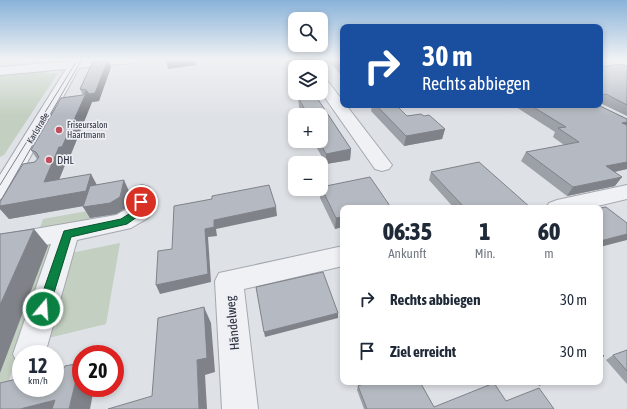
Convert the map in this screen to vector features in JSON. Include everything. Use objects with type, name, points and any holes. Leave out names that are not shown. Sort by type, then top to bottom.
[{"type":"street","name":"Karlstraße","points":[[0,192],[17,166],[51,106],[72,87],[74,78]]},
{"type":"street","points":[[328,92],[340,108]]},
{"type":"street","points":[[51,106],[70,104]]},
{"type":"street","points":[[340,108],[382,165]]},
{"type":"street","points":[[0,244],[67,234],[123,222],[140,212],[142,192]]},
{"type":"street","points":[[570,205],[627,192]]},
{"type":"street","points":[[32,345],[67,234]]},
{"type":"street","name":"Händelweg","points":[[240,409],[229,281],[340,257]]},
{"type":"green space","points":[[0,78],[55,78],[4,155],[0,157]]},
{"type":"green space","points":[[93,210],[89,221],[39,230],[43,219]]},
{"type":"green space","points":[[57,243],[21,345],[12,345],[12,371],[0,409],[0,252]]},
{"type":"green space","points":[[120,243],[106,324],[40,340],[66,254]]},
{"type":"building","points":[[85,78],[101,78],[95,93],[89,94],[86,90],[80,89]]},
{"type":"building","points":[[603,78],[627,78],[627,105],[606,94],[603,94]]},
{"type":"building","points":[[87,91],[62,147],[59,147],[44,182],[91,174],[86,191],[0,206],[0,202],[23,164],[35,162],[39,157],[36,152],[31,150],[61,98],[83,95]]},
{"type":"building","points":[[300,100],[318,100],[324,108],[304,108]]},
{"type":"building","points":[[603,107],[627,119],[627,122],[622,123],[627,125],[627,162],[606,166],[622,177],[573,187],[526,152],[579,142],[558,128],[566,127],[535,108]]},
{"type":"building","points":[[379,108],[399,108],[407,116],[421,114],[424,116],[429,115],[445,129],[406,136]]},
{"type":"building","points":[[328,114],[351,149],[326,154],[323,148],[328,148]]},
{"type":"building","points":[[479,162],[528,205],[462,205],[431,172]]},
{"type":"building","points":[[370,177],[389,205],[340,205],[340,217],[336,218],[325,196],[328,196],[328,186]]},
{"type":"building","points":[[124,180],[120,197],[110,203],[83,207],[90,186]]},
{"type":"building","points":[[269,185],[276,207],[214,220],[214,227],[205,229],[208,274],[156,285],[158,251],[172,249],[174,206],[212,199],[212,196]]},
{"type":"building","points":[[606,207],[627,223],[627,234],[603,240],[603,208]]},
{"type":"building","points":[[34,229],[0,305],[0,234]]},
{"type":"building","points":[[323,272],[338,313],[264,332],[256,287]]},
{"type":"building","points":[[204,307],[207,358],[197,360],[199,409],[108,409],[152,396],[158,318]]},
{"type":"building","points":[[627,350],[627,371],[613,355]]},
{"type":"building","points":[[72,365],[72,396],[69,409],[52,409],[55,400],[20,409],[0,409],[0,383],[12,380],[12,397],[64,397],[65,366]]},
{"type":"building","points":[[422,385],[434,407],[489,385],[495,385],[506,401],[539,388],[554,409],[367,409],[358,386]]},
{"type":"tram line","points":[[0,185],[66,78]]},
{"type":"tram line","points":[[0,202],[71,78]]},
{"type":"place","name":"Friseursalon Haartmann","points":[[59,130]]},
{"type":"place","name":"DHL","points":[[49,160]]},
{"type":"route","points":[[43,309],[67,234],[123,222],[140,212],[141,202]]}]
